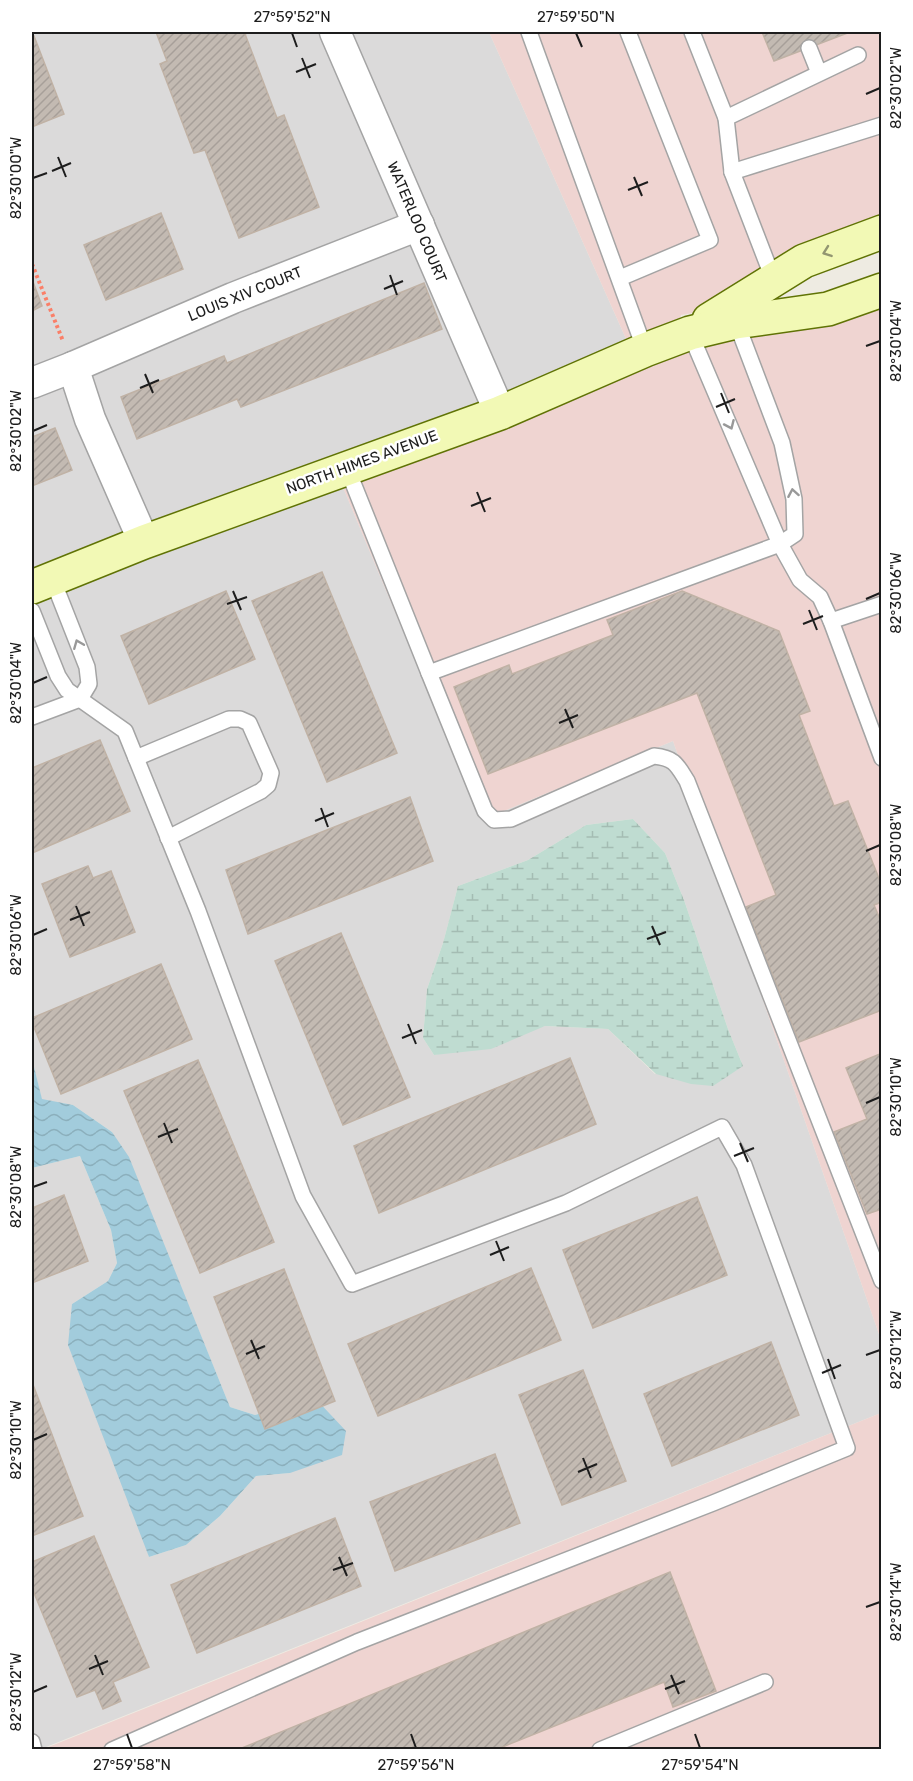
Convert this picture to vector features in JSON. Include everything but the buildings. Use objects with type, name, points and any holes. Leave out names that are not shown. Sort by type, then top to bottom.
[{"type":"street","name":"WATERLOO COURT","points":[[335,32],[500,412]]},
{"type":"street","name":"LOUIS XIV COURT","points":[[32,383],[233,298],[419,225]]},
{"type":"street","name":"NORTH HIMES AVENUE","points":[[42,582],[144,542],[500,412],[690,333],[733,314],[774,280],[804,261],[882,232]]},
{"type":"street","name":"NORTH HIMES AVENUE","points":[[733,314],[768,317],[828,309],[882,290]]},
{"type":"street","points":[[73,367],[90,419],[144,542]]},
{"type":"lane","points":[[529,32],[645,350]]},
{"type":"lane","points":[[620,278],[710,240],[628,32]]},
{"type":"lane","points":[[692,32],[726,118],[732,172],[774,280],[768,317]]},
{"type":"lane","points":[[809,48],[819,73]]},
{"type":"lane","points":[[726,118],[858,54]]},
{"type":"lane","points":[[732,172],[882,124]]},
{"type":"lane","points":[[429,673],[780,544],[795,534],[794,499],[782,443],[733,314]]},
{"type":"lane","points":[[690,333],[780,544],[800,580],[820,597],[831,621],[882,758]]},
{"type":"lane","points":[[346,468],[485,811],[494,820],[511,819],[654,756],[668,757],[676,764],[687,781],[882,1281]]},
{"type":"lane","points":[[32,717],[80,699],[88,684],[87,667],[42,582]]},
{"type":"lane","points":[[831,621],[882,604]]},
{"type":"lane","points":[[32,610],[58,676],[67,690],[125,731],[198,911],[303,1196],[352,1284],[566,1203],[722,1127],[744,1165],[847,1448],[713,1503],[357,1642],[112,1749]]},
{"type":"lane","points":[[136,758],[229,720],[240,719],[249,723],[271,773],[268,785],[261,791],[168,838]]},
{"type":"lane","points":[[600,1749],[765,1682]]},
{"type":"lane","points":[[32,1743],[34,1749]]},
{"type":"path","points":[[32,264],[73,367]]},
{"type":"shaded area","points":[[32,32],[489,32],[627,341],[494,399],[32,571]]},
{"type":"shaded area","points":[[489,32],[881,32],[881,217],[799,247],[693,313],[681,315],[680,318],[627,341]]},
{"type":"shaded area","points":[[881,306],[881,1340],[673,741],[482,820],[342,485],[691,346]]},
{"type":"shaded area","points":[[342,485],[482,820],[673,741],[881,1340],[881,1413],[41,1749],[32,1750],[32,1168],[80,1156],[111,1230],[117,1263],[108,1281],[72,1304],[149,1557],[186,1545],[220,1516],[256,1476],[290,1473],[314,1397],[255,1415],[230,1407],[112,1132],[73,1105],[42,1100],[32,1059],[32,602]],"holes":[[[633,819],[665,853],[743,1066],[655,1074],[608,1029],[545,1026],[434,1055],[423,1038],[427,989],[443,943],[458,886],[528,860],[586,825]]]},
{"type":"shaded area","points":[[881,1413],[881,1749],[41,1750],[528,1555]]},
{"type":"green space","points":[[633,819],[665,853],[743,1066],[713,1086],[691,1084],[656,1074],[608,1029],[545,1026],[491,1049],[434,1055],[423,1038],[427,989],[443,943],[458,886],[528,860],[586,825]]},
{"type":"water","points":[[32,1059],[42,1099],[73,1105],[112,1132],[129,1157],[230,1407],[255,1415],[314,1397],[346,1431],[342,1455],[290,1473],[256,1476],[220,1516],[186,1545],[149,1557],[68,1345],[72,1304],[108,1281],[117,1263],[111,1230],[80,1156],[32,1168]]}]
